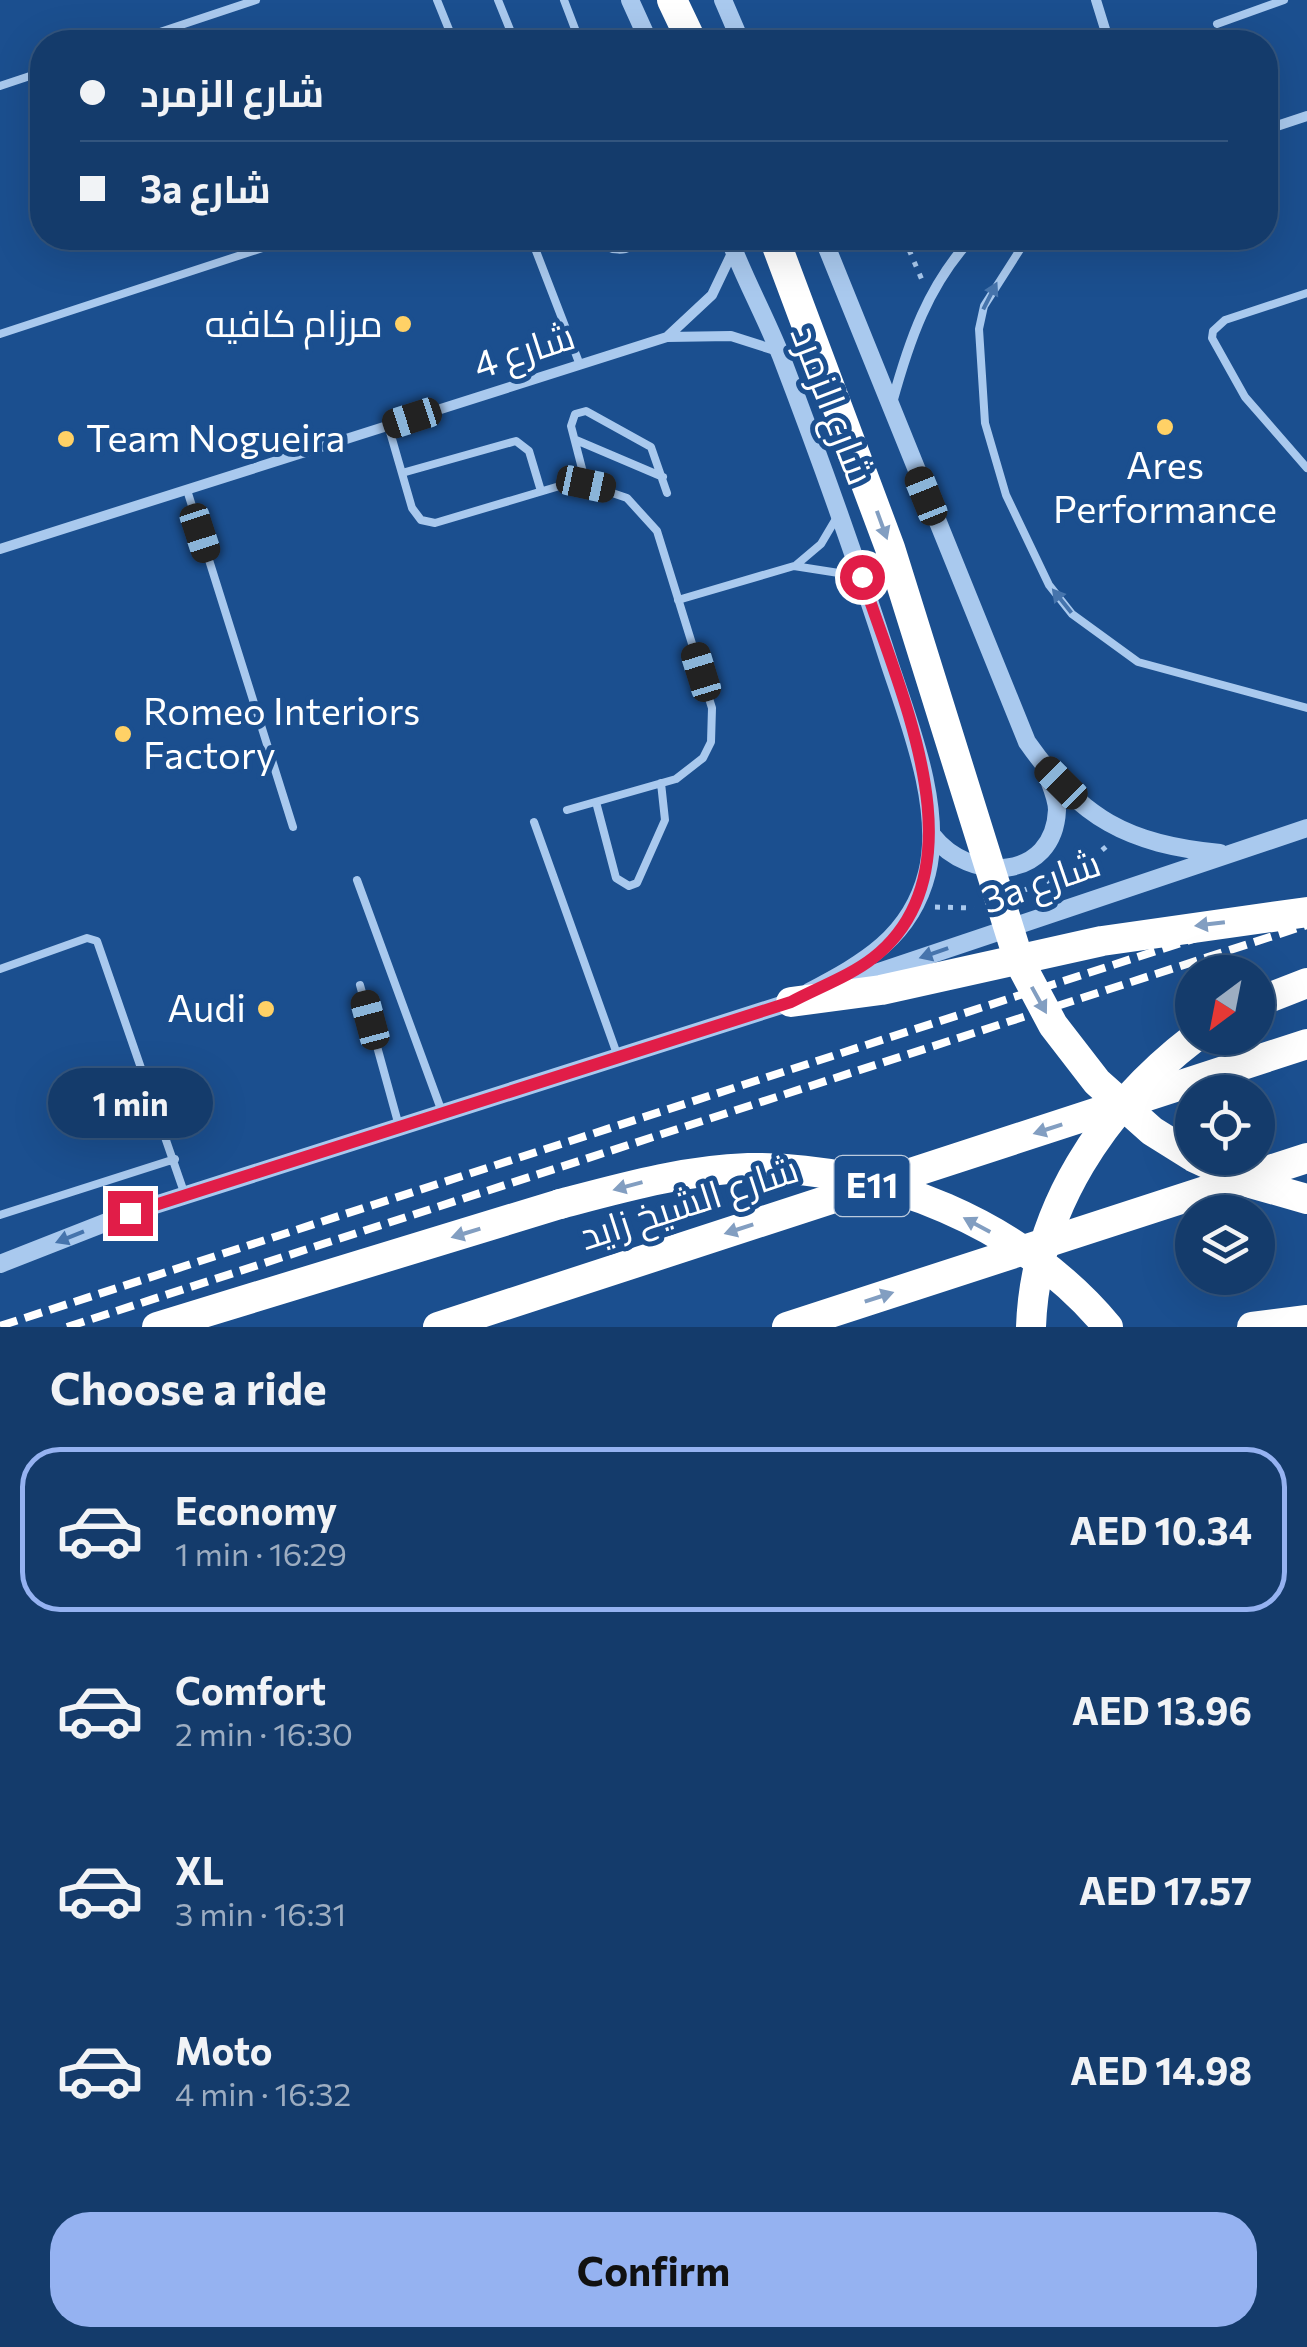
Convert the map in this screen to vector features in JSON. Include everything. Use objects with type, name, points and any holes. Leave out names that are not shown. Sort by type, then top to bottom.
[{"type":"highway","points":[[672,0],[686,30]]},
{"type":"highway","points":[[778,250],[890,548],[1027,977],[1053,1024],[1097,1082],[1175,1145]]},
{"type":"highway","points":[[791,1002],[881,990],[1102,941],[1307,912]]},
{"type":"highway","points":[[1275,995],[1307,983]]},
{"type":"highway","name":"شارع الشيخ زايد","points":[[438,1327],[1307,1044]]},
{"type":"highway","points":[[1031,1327],[1042,1255],[1060,1202],[1086,1152],[1118,1106],[1175,1053]]},
{"type":"highway","points":[[787,1327],[1307,1158]]},
{"type":"highway","points":[[157,1327],[560,1204],[654,1180],[748,1168],[842,1175],[933,1202],[1018,1247],[1092,1308],[1108,1327]]},
{"type":"highway","points":[[1232,1175],[1307,1199]]},
{"type":"highway","points":[[1252,1327],[1307,1320]]},
{"type":"street","points":[[630,0],[644,30]]},
{"type":"street","points":[[722,0],[736,30]]},
{"type":"street","points":[[1096,0],[1107,30]]},
{"type":"street","points":[[1278,126],[1307,116]]},
{"type":"street","name":"شارع 4","points":[[666,337],[712,295],[729,250]]},
{"type":"street","name":"شارع الزمرد","points":[[734,250],[779,352],[862,577],[919,755],[932,835],[928,870],[916,904],[897,935],[872,960],[791,1002]]},
{"type":"street","name":"شارع الزمرد","points":[[829,250],[1014,715],[1044,766],[1098,818],[1121,833],[1148,843],[1225,854]]},
{"type":"street","points":[[891,409],[907,348],[933,290],[963,250]]},
{"type":"street","name":"شارع 4","points":[[0,549],[666,337],[731,336],[779,352]]},
{"type":"street","points":[[932,835],[952,857],[981,869],[997,870],[1027,859],[1049,836],[1058,806],[1044,766]]},
{"type":"street","name":"3a شارع","points":[[0,1264],[185,1196],[617,1054],[791,1002],[1307,828]]},
{"type":"lane","points":[[166,30],[256,0]]},
{"type":"lane","points":[[437,0],[449,30]]},
{"type":"lane","points":[[498,0],[510,30]]},
{"type":"lane","points":[[564,0],[575,30]]},
{"type":"lane","points":[[1217,24],[1284,0]]},
{"type":"lane","points":[[0,86],[30,76]]},
{"type":"lane","points":[[0,334],[256,250]]},
{"type":"lane","points":[[535,250],[580,365]]},
{"type":"lane","points":[[1020,250],[984,306],[979,329],[985,422],[1006,494],[1049,585],[1072,614],[1138,662],[1307,708]]},
{"type":"lane","points":[[1307,294],[1225,320],[1213,330],[1212,338],[1262,421],[1307,468]]},
{"type":"lane","points":[[586,484],[572,419],[580,411],[592,413],[651,447],[668,493]]},
{"type":"lane","points":[[388,426],[415,515],[428,523],[541,491],[586,484],[618,494],[644,513],[657,531],[712,708],[714,726],[703,758],[690,770],[661,783],[567,810]]},
{"type":"lane","points":[[576,440],[663,477]]},
{"type":"lane","points":[[402,473],[516,441],[529,451],[541,491]]},
{"type":"lane","points":[[187,490],[293,826]]},
{"type":"lane","points":[[794,566],[822,544],[838,513]]},
{"type":"lane","points":[[678,600],[794,566],[829,568],[862,577]]},
{"type":"lane","points":[[596,802],[616,878],[630,886],[637,882],[664,825],[661,783]]},
{"type":"lane","points":[[534,822],[617,1054]]},
{"type":"lane","points":[[357,880],[442,1112]]},
{"type":"lane","points":[[0,969],[87,938],[97,941],[185,1196]]},
{"type":"lane","points":[[360,984],[399,1126]]},
{"type":"lane","points":[[0,1215],[175,1159]]},
{"type":"path","points":[[908,250],[917,277],[933,290]]},
{"type":"railway","points":[[0,1326],[1307,902]]},
{"type":"railway","points":[[67,1327],[1307,925]]},
{"type":"place","name":"مرزام كافيه","points":[[403,324]]},
{"type":"place","name":"Ares Performance","points":[[1165,427]]},
{"type":"place","name":"Team Nogueira","points":[[66,439]]},
{"type":"place","name":"Romeo Interiors Factory","points":[[123,734]]},
{"type":"place","name":"Audi","points":[[266,1009]]},
{"type":"route","points":[[130,1213],[709,1024],[791,1002],[872,960],[897,935],[916,904],[928,870],[932,835],[919,755],[862,577]]}]
